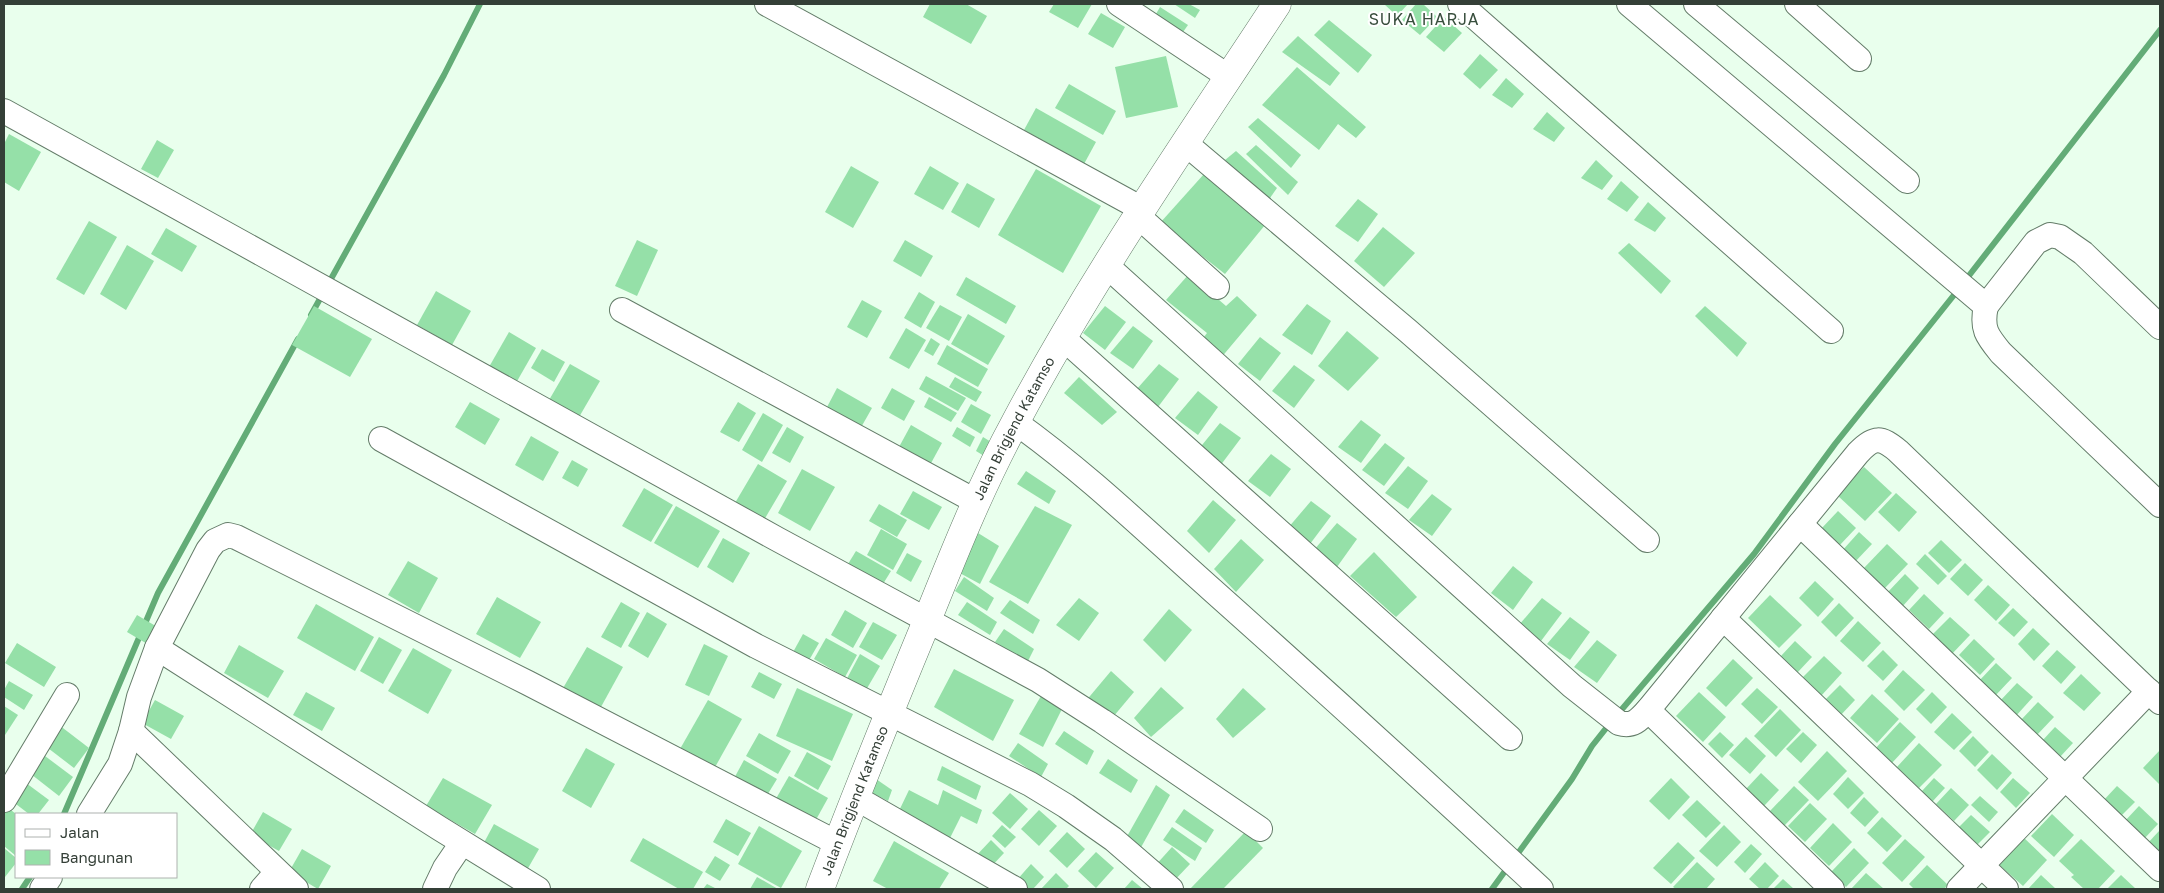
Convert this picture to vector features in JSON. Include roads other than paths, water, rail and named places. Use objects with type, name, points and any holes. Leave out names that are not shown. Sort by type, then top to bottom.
[{"type":"highway","name":"Jalan Brigjend Katamso","points":[[820,889],[927,619],[977,502],[1015,422],[1063,338],[1140,213],[1277,4]]},
{"type":"street","points":[[767,4],[1140,213],[1217,287]]},
{"type":"street","points":[[1120,4],[1229,77]]},
{"type":"street","points":[[1460,4],[1831,331]]},
{"type":"street","points":[[1630,4],[1980,301],[1985,330],[2001,353],[2160,505]]},
{"type":"street","points":[[1696,4],[1907,181]]},
{"type":"street","points":[[1797,4],[1859,59]]},
{"type":"street","points":[[4,111],[777,539],[1038,680],[1102,721],[1260,829]]},
{"type":"street","points":[[1185,143],[1408,331],[1647,540]]},
{"type":"street","points":[[1980,301],[2036,242],[2050,235],[2060,237],[2083,253],[2160,327]]},
{"type":"street","points":[[1107,266],[1572,686],[1612,719],[1626,725],[1633,724],[1648,710],[1867,443],[1876,440],[1883,441],[1898,451],[2155,697],[2066,778],[1959,889]]},
{"type":"street","points":[[622,310],[977,502]]},
{"type":"street","points":[[1063,338],[1510,738]]},
{"type":"street","points":[[1015,422],[1074,467],[1173,554],[1541,889]]},
{"type":"street","points":[[381,439],[756,646],[1030,784],[1066,806],[1113,839],[1170,889]]},
{"type":"street","points":[[1800,524],[2160,869]]},
{"type":"street","points":[[90,813],[120,764],[132,731],[139,697],[157,648],[208,550],[215,541],[228,535],[528,683],[837,843]]},
{"type":"street","points":[[1723,618],[2006,889]]},
{"type":"street","points":[[157,648],[538,889]]},
{"type":"street","points":[[4,800],[67,695]]},
{"type":"street","points":[[1648,710],[1832,889]]},
{"type":"street","points":[[132,731],[296,889]]},
{"type":"street","points":[[856,798],[1015,889]]},
{"type":"street","points":[[435,889],[445,868],[462,842]]},
{"type":"street","points":[[262,889],[277,872]]},
{"type":"street","points":[[42,889],[49,878]]},
{"type":"waterway","points":[[311,315],[444,75],[480,4]]},
{"type":"waterway","points":[[1964,282],[2160,30]]},
{"type":"waterway","points":[[1617,715],[1754,554],[1835,444],[1958,290]]},
{"type":"waterway","points":[[64,813],[158,593],[298,339]]},
{"type":"waterway","points":[[1492,889],[1572,779],[1592,746],[1611,722]]},
{"type":"waterway","points":[[22,889],[29,878]]},
{"type":"district","name":"SUKA HARJA","points":[[1424,19]]}]
